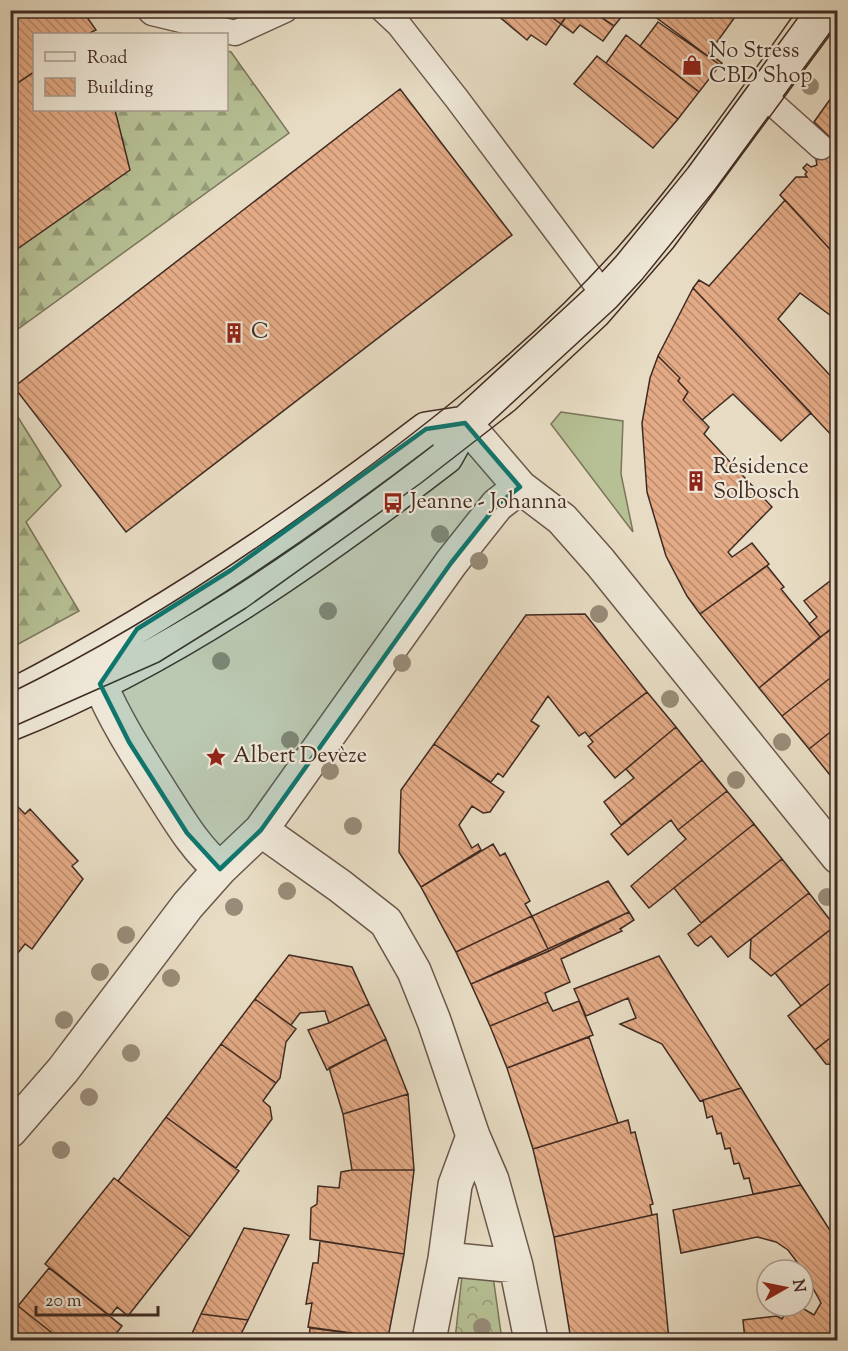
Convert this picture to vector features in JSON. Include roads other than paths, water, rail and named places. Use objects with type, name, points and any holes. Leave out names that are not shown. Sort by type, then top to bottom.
[{"type":"street","points":[[10,724],[100,684],[163,652],[255,594],[446,457],[465,423],[604,295],[702,178],[825,10]]},
{"type":"street","points":[[465,423],[520,487],[562,519],[600,562],[837,857]]},
{"type":"street","points":[[10,697],[136,629],[231,570],[426,429],[465,423]]},
{"type":"street","points":[[10,1131],[63,1070],[188,905],[220,869],[261,830],[451,563],[497,505],[520,487]]},
{"type":"street","points":[[100,684],[136,629]]},
{"type":"street","points":[[100,684],[129,742],[187,833],[205,856],[220,869]]},
{"type":"street","points":[[261,830],[386,922],[414,971],[473,1136],[492,1180],[516,1266],[531,1341]]},
{"type":"street","points":[[429,1341],[445,1259],[454,1185],[473,1136]]},
{"type":"street","points":[[445,1259],[516,1266]]},
{"type":"lane","points":[[149,10],[152,13],[235,33],[285,10]]},
{"type":"lane","points":[[383,10],[399,25],[457,99],[604,295]]},
{"type":"lane","points":[[764,96],[821,147]]},
{"type":"tram line","points":[[10,693],[143,621],[270,539],[387,454],[524,341],[588,279],[642,219],[710,131],[797,10]]},
{"type":"tram line","points":[[10,728],[159,662],[246,608],[421,483],[515,410],[607,324],[673,248],[838,24]]},
{"type":"place","name":"No Stress CBD Shop","points":[[692,65]]},
{"type":"place","name":"C","points":[[234,333]]},
{"type":"place","name":"Résidence Solbosch","points":[[696,481]]},
{"type":"place","name":"Jeanne - Johanna","points":[[393,503]]},
{"type":"place","name":"Albert Devèze","points":[[216,757]]}]
